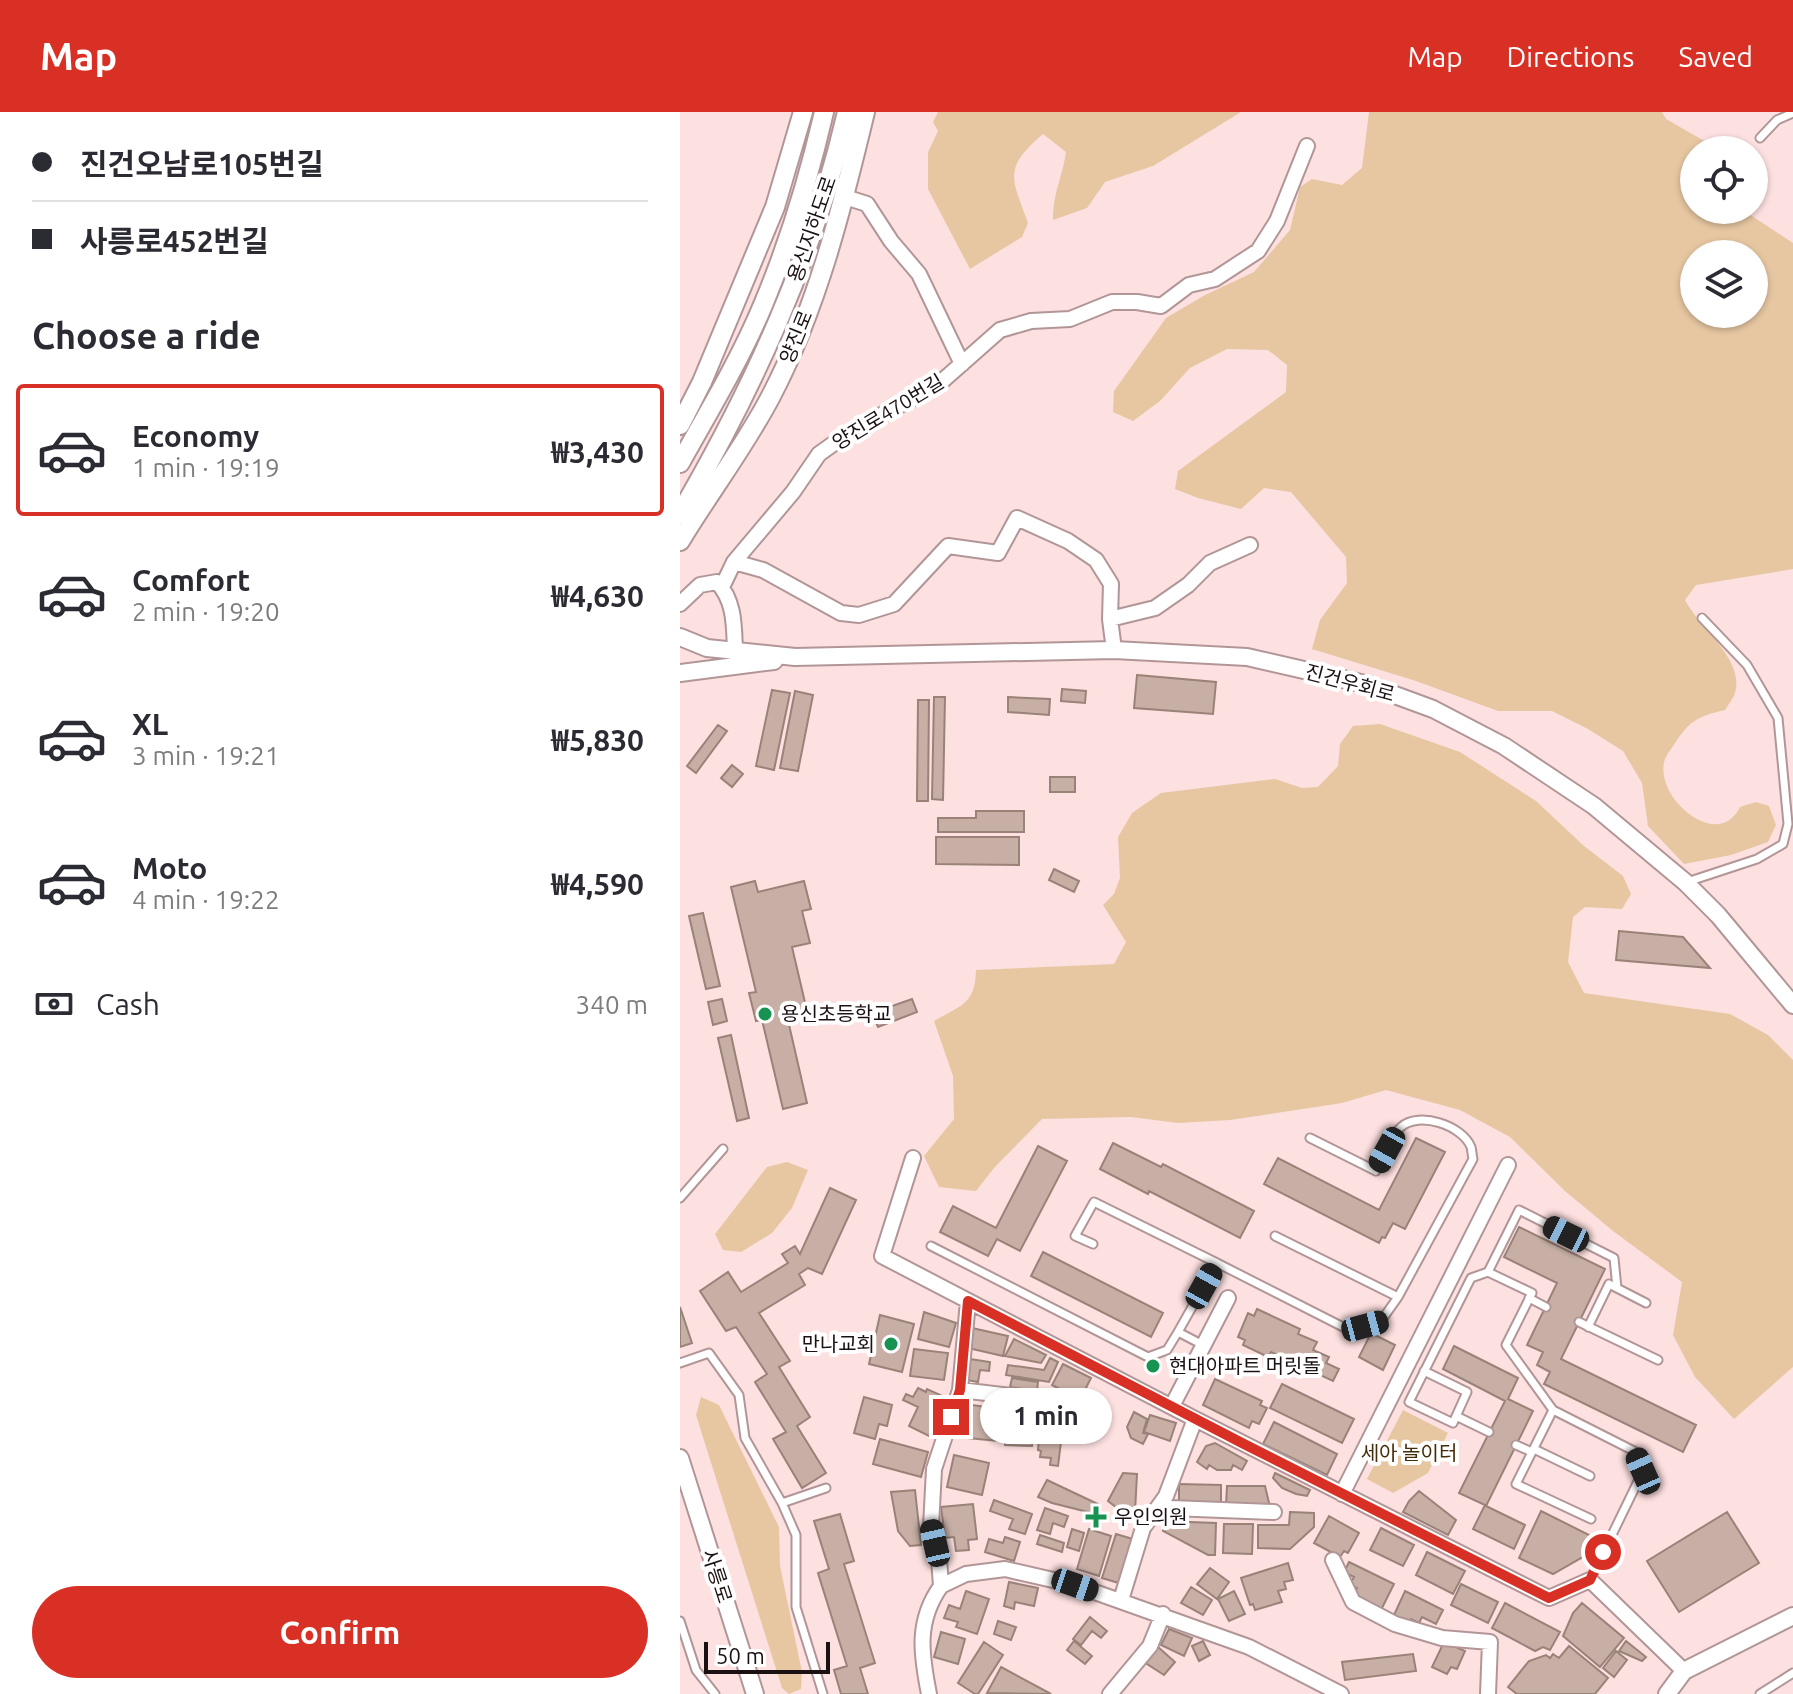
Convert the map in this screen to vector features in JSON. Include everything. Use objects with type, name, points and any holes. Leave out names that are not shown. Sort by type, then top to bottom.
[{"type":"main road","points":[[680,425],[702,382],[775,207],[803,112]]},
{"type":"main road","name":"용신지하도로","points":[[680,463],[727,380],[763,306],[792,225],[824,112]]},
{"type":"main road","name":"용신지하도로","points":[[680,514],[714,455],[781,319],[820,212],[847,112]]},
{"type":"main road","name":"양진로","points":[[680,541],[771,397],[798,338],[845,197],[865,112]]},
{"type":"street","name":"양진로470번길","points":[[722,587],[734,562],[793,492],[819,454],[847,434],[940,383],[1000,330],[1031,321],[1070,319],[1112,302],[1161,306],[1189,285],[1215,279],[1258,251],[1277,221],[1307,146]]},
{"type":"street","points":[[845,197],[867,204],[891,241],[919,274],[962,364]]},
{"type":"street","points":[[734,562],[763,570],[841,613],[859,615],[894,604],[948,546],[998,553],[1017,518],[1068,541],[1096,560],[1111,584],[1110,619],[1114,650]]},
{"type":"street","points":[[1110,619],[1155,608],[1188,585],[1210,563],[1250,545]]},
{"type":"street","points":[[680,604],[700,585],[717,582],[728,593],[734,622],[735,651]]},
{"type":"street","name":"진건우회로","points":[[680,637],[707,648],[795,657],[1114,650],[1247,657],[1365,684],[1433,709],[1504,746],[1594,806],[1685,882],[1718,915],[1793,1005]]},
{"type":"street","name":"진건우회로","points":[[680,673],[736,668],[795,657]]},
{"type":"street","points":[[913,1158],[882,1256],[1549,1598],[1590,1580],[1684,1671]]},
{"type":"street","points":[[1342,1494],[1508,1165]]},
{"type":"street","points":[[1172,1406],[1228,1298]]},
{"type":"street","points":[[941,1586],[939,1559],[931,1527],[934,1469],[960,1390],[968,1301]]},
{"type":"street","points":[[960,1390],[1037,1399],[1091,1420]]},
{"type":"street","points":[[1121,1600],[1143,1528],[1166,1496],[1195,1419]]},
{"type":"street","name":"사릉로","points":[[680,1458],[755,1694]]},
{"type":"street","points":[[1159,1506],[1274,1512]]},
{"type":"street","points":[[1333,1560],[1353,1602],[1395,1624],[1442,1638],[1490,1642],[1488,1694]]},
{"type":"street","points":[[929,1694],[923,1664],[922,1629],[929,1603],[941,1586],[966,1574],[1005,1569],[1075,1585],[1163,1614],[1249,1647],[1341,1694]]},
{"type":"street","points":[[1110,1694],[1150,1646],[1163,1614]]},
{"type":"street","points":[[1667,1694],[1684,1671],[1793,1616]]},
{"type":"lane","points":[[1762,136],[1777,120],[1793,113]]},
{"type":"lane","points":[[1685,882],[1757,859],[1783,844],[1788,824],[1778,718],[1747,665],[1702,618]]},
{"type":"lane","points":[[1093,1244],[1075,1236],[1094,1202],[1349,1330],[1381,1321],[1398,1297],[1473,1159],[1470,1145],[1455,1131],[1435,1120],[1411,1121],[1399,1129],[1376,1171],[1310,1138]]},
{"type":"lane","points":[[680,1198],[723,1149]]},
{"type":"lane","points":[[1424,1371],[1467,1392],[1453,1423],[1409,1402],[1424,1371],[1471,1278],[1488,1272],[1519,1210],[1614,1258],[1617,1288]]},
{"type":"lane","points":[[1275,1236],[1398,1297]]},
{"type":"lane","points":[[931,1246],[1148,1357],[1167,1350],[1217,1263]]},
{"type":"lane","points":[[1488,1272],[1532,1293],[1506,1345],[1553,1410],[1634,1451],[1643,1471],[1590,1580]]},
{"type":"lane","points":[[1588,1327],[1609,1284],[1646,1303]]},
{"type":"lane","points":[[1529,1298],[1546,1307]]},
{"type":"lane","points":[[1579,1322],[1658,1360]]},
{"type":"lane","points":[[1178,1332],[1203,1345]]},
{"type":"lane","points":[[680,1363],[709,1353],[739,1395],[745,1438],[782,1503],[796,1535],[796,1607],[823,1694]]},
{"type":"lane","points":[[1553,1410],[1516,1484],[1591,1519]]},
{"type":"lane","points":[[1456,1416],[1489,1432]]},
{"type":"lane","points":[[1516,1445],[1590,1476]]},
{"type":"lane","points":[[782,1503],[826,1488]]},
{"type":"lane","points":[[680,1621],[696,1670],[715,1694]]},
{"type":"lane","points":[[1760,1694],[1793,1673]]},
{"type":"green space","points":[[938,112],[1241,112],[1153,166],[1105,182],[1087,208],[1053,220],[1054,201],[1066,152],[1043,134],[1021,156],[1014,175],[1028,223],[1022,237],[970,269],[928,189],[928,152],[938,131],[933,122]]},
{"type":"green space","points":[[1369,112],[1662,112],[1666,119],[1696,136],[1680,136],[1680,224],[1764,224],[1793,243],[1793,569],[1696,585],[1685,600],[1727,656],[1736,680],[1735,693],[1725,710],[1702,717],[1685,729],[1665,759],[1664,774],[1668,789],[1677,803],[1703,822],[1717,824],[1730,820],[1740,807],[1756,802],[1769,806],[1776,825],[1768,842],[1731,855],[1684,864],[1648,826],[1642,783],[1623,751],[1588,729],[1552,711],[1498,711],[1416,681],[1312,649],[1320,620],[1347,583],[1346,557],[1291,492],[1264,488],[1241,509],[1175,489],[1178,471],[1286,392],[1287,365],[1268,350],[1227,349],[1190,368],[1160,401],[1133,421],[1113,412],[1114,391],[1166,318],[1254,272],[1290,230],[1300,187],[1312,179],[1342,185],[1362,168]]},
{"type":"green space","points":[[1380,724],[1460,752],[1536,801],[1584,846],[1623,876],[1631,894],[1622,909],[1585,907],[1573,917],[1568,962],[1584,993],[1730,1014],[1768,1035],[1793,1060],[1793,1367],[1734,1419],[1695,1377],[1673,1335],[1682,1282],[1565,1191],[1510,1137],[1460,1110],[1386,1090],[1342,1103],[1230,1120],[1178,1123],[1131,1117],[1042,1119],[976,1191],[939,1187],[924,1156],[954,1119],[953,1076],[934,1021],[965,1003],[973,990],[976,970],[1114,964],[1126,942],[1103,905],[1114,894],[1120,878],[1118,837],[1132,813],[1161,793],[1275,779],[1302,788],[1318,787],[1338,766],[1340,744],[1353,726]]},
{"type":"green space","points":[[787,1162],[808,1170],[792,1208],[772,1233],[741,1252],[723,1250],[715,1234],[767,1167]]},
{"type":"green space","points":[[701,1397],[719,1405],[779,1527],[780,1566],[802,1672],[801,1689],[789,1694],[782,1688],[696,1415]]},
{"type":"green space","name":"세아 놀이터","points":[[1403,1410],[1448,1433],[1428,1473],[1393,1493],[1367,1479]]},
{"type":"building","points":[[1137,675],[1216,682],[1213,714],[1134,708]]},
{"type":"building","points":[[1062,689],[1086,691],[1085,703],[1061,701]]},
{"type":"building","points":[[772,690],[790,693],[774,770],[756,766]]},
{"type":"building","points":[[795,691],[813,695],[798,771],[780,768]]},
{"type":"building","points":[[934,697],[945,697],[943,800],[932,799]]},
{"type":"building","points":[[1008,697],[1050,699],[1049,715],[1008,712]]},
{"type":"building","points":[[918,700],[929,700],[928,801],[917,801]]},
{"type":"building","points":[[718,725],[727,731],[696,773],[687,766]]},
{"type":"building","points":[[732,765],[743,774],[732,787],[721,778]]},
{"type":"building","points":[[1050,777],[1075,777],[1075,792],[1050,792]]},
{"type":"building","points":[[976,811],[1024,811],[1024,832],[938,832],[938,818],[976,818]]},
{"type":"building","points":[[936,837],[1019,837],[1019,865],[936,864]]},
{"type":"building","points":[[1054,869],[1079,881],[1074,892],[1049,880]]},
{"type":"building","points":[[755,881],[758,892],[804,881],[811,909],[802,911],[810,943],[792,947],[807,1011],[787,1016],[807,1103],[783,1109],[762,1020],[756,1021],[749,993],[756,992],[731,887]]},
{"type":"building","points":[[703,913],[720,986],[706,989],[689,916]]},
{"type":"building","points":[[1619,931],[1683,937],[1710,968],[1616,960]]},
{"type":"building","points":[[722,999],[727,1021],[713,1025],[708,1002]]},
{"type":"building","points":[[912,999],[917,1012],[878,1027],[872,1013]]},
{"type":"building","points":[[731,1035],[749,1118],[737,1121],[718,1038]]},
{"type":"building","points":[[1416,1138],[1445,1152],[1405,1229],[1393,1223],[1379,1243],[1264,1184],[1278,1158],[1379,1210]]},
{"type":"building","points":[[1113,1143],[1161,1167],[1163,1164],[1254,1211],[1240,1238],[1100,1169]]},
{"type":"building","points":[[1038,1146],[1067,1161],[1020,1251],[997,1239],[988,1256],[940,1232],[953,1206],[996,1228]]},
{"type":"building","points":[[830,1188],[856,1200],[822,1274],[808,1268],[799,1274],[805,1285],[759,1313],[790,1361],[779,1367],[810,1417],[797,1426],[826,1473],[802,1488],[773,1439],[786,1432],[755,1382],[767,1374],[736,1327],[726,1331],[700,1291],[728,1272],[741,1292],[788,1263],[782,1254],[795,1246],[800,1254]]},
{"type":"building","points":[[1519,1227],[1605,1269],[1561,1359],[1696,1425],[1683,1452],[1544,1384],[1550,1372],[1537,1365],[1543,1352],[1527,1345],[1557,1283],[1504,1257]]},
{"type":"building","points":[[1043,1252],[1163,1313],[1151,1337],[1031,1276]]},
{"type":"building","points":[[680,1307],[692,1343],[680,1347]]},
{"type":"building","points":[[1257,1309],[1300,1329],[1298,1334],[1317,1342],[1313,1350],[1329,1357],[1326,1363],[1339,1369],[1333,1381],[1271,1352],[1268,1357],[1243,1345],[1245,1340],[1238,1337],[1248,1313],[1254,1316]]},
{"type":"building","points":[[924,1312],[956,1323],[949,1347],[918,1339]]},
{"type":"building","name":"만나교회","points":[[880,1315],[914,1324],[902,1372],[869,1364]]},
{"type":"building","points":[[972,1328],[1008,1336],[1003,1356],[968,1348]]},
{"type":"building","points":[[1371,1333],[1395,1345],[1383,1370],[1359,1357]]},
{"type":"building","points":[[1014,1339],[1046,1355],[1041,1363],[1005,1356]]},
{"type":"building","points":[[1454,1346],[1518,1378],[1508,1399],[1533,1411],[1486,1506],[1525,1525],[1514,1549],[1473,1529],[1485,1505],[1459,1493],[1505,1401],[1443,1369]]},
{"type":"building","points":[[914,1349],[948,1353],[944,1380],[910,1376]]},
{"type":"building","points":[[1050,1358],[1058,1362],[1049,1382],[1006,1375],[1008,1365],[1044,1370]]},
{"type":"building","points":[[970,1359],[990,1362],[989,1371],[980,1370],[978,1382],[967,1380]]},
{"type":"building","points":[[1063,1364],[1091,1378],[1080,1400],[1052,1385]]},
{"type":"building","points":[[1012,1378],[1038,1382],[1037,1391],[1010,1387]]},
{"type":"building","points":[[1215,1379],[1262,1401],[1260,1405],[1267,1408],[1259,1424],[1252,1421],[1249,1428],[1203,1405]]},
{"type":"building","points":[[1282,1384],[1354,1419],[1342,1443],[1270,1408]]},
{"type":"building","points":[[918,1388],[949,1399],[931,1437],[909,1426],[918,1407],[903,1400],[906,1394],[913,1397]]},
{"type":"building","points":[[864,1397],[892,1405],[887,1426],[879,1424],[875,1439],[854,1433]]},
{"type":"building","points":[[972,1405],[1001,1409],[998,1441],[968,1438]]},
{"type":"building","points":[[1006,1409],[1034,1410],[1032,1446],[1005,1445]]},
{"type":"building","points":[[1134,1412],[1147,1419],[1143,1433],[1148,1434],[1143,1444],[1131,1438],[1127,1427]]},
{"type":"building","points":[[1150,1415],[1176,1423],[1170,1441],[1144,1432]]},
{"type":"building","points":[[1044,1417],[1064,1418],[1058,1466],[1050,1465],[1051,1458],[1040,1457],[1041,1451],[1038,1450],[1040,1425],[1043,1426]]},
{"type":"building","points":[[1274,1422],[1337,1454],[1327,1475],[1263,1444]]},
{"type":"building","points":[[880,1439],[928,1452],[921,1477],[873,1464]]},
{"type":"building","points":[[1215,1443],[1247,1461],[1242,1470],[1233,1465],[1231,1470],[1217,1470],[1209,1465],[1207,1469],[1197,1462],[1206,1446]]},
{"type":"building","points":[[954,1455],[989,1463],[982,1495],[947,1487]]},
{"type":"building","points":[[1123,1473],[1137,1474],[1135,1512],[1121,1511],[1108,1501]]},
{"type":"building","points":[[1275,1473],[1310,1490],[1307,1496],[1282,1488],[1273,1478]]},
{"type":"building","points":[[1047,1480],[1100,1505],[1096,1514],[1038,1497]]},
{"type":"building","points":[[1179,1484],[1221,1485],[1221,1506],[1179,1505]]},
{"type":"building","points":[[1227,1486],[1265,1486],[1270,1507],[1226,1506]]},
{"type":"building","points":[[915,1490],[921,1545],[910,1546],[898,1531],[891,1492]]},
{"type":"building","points":[[1419,1491],[1456,1520],[1448,1535],[1403,1512]]},
{"type":"building","points":[[994,1500],[1032,1514],[1025,1534],[1009,1529],[1013,1519],[990,1511]]},
{"type":"building","points":[[973,1504],[977,1539],[968,1540],[969,1550],[956,1551],[954,1537],[945,1538],[941,1507]]},
{"type":"building","points":[[1045,1508],[1068,1516],[1064,1527],[1053,1523],[1050,1534],[1037,1530]]},
{"type":"building","points":[[1541,1511],[1595,1538],[1588,1554],[1553,1574],[1519,1558]]},
{"type":"building","points":[[1290,1512],[1314,1513],[1314,1527],[1290,1549],[1258,1548],[1258,1525],[1289,1525]]},
{"type":"building","points":[[1727,1512],[1759,1563],[1679,1612],[1647,1561]]},
{"type":"building","points":[[840,1514],[854,1561],[844,1564],[875,1663],[860,1668],[868,1694],[841,1694],[834,1670],[847,1666],[818,1573],[829,1569],[814,1521]]},
{"type":"building","points":[[1329,1516],[1359,1533],[1348,1553],[1344,1551],[1340,1557],[1314,1543]]},
{"type":"building","points":[[1163,1521],[1216,1523],[1215,1555],[1208,1555],[1163,1531]]},
{"type":"building","points":[[1224,1524],[1253,1524],[1252,1554],[1223,1553]]},
{"type":"building","points":[[1381,1528],[1414,1545],[1403,1566],[1370,1550]]},
{"type":"building","points":[[1072,1529],[1084,1533],[1079,1551],[1067,1547]]},
{"type":"building","points":[[1089,1529],[1111,1536],[1099,1576],[1077,1569]]},
{"type":"building","points":[[1116,1534],[1136,1540],[1122,1584],[1102,1578]]},
{"type":"building","points":[[1040,1535],[1064,1543],[1062,1552],[1037,1544]]},
{"type":"building","points":[[1005,1537],[1020,1542],[1014,1561],[985,1552],[989,1539],[1003,1543]]},
{"type":"building","points":[[1427,1552],[1465,1571],[1453,1594],[1416,1575]]},
{"type":"building","points":[[1349,1562],[1394,1584],[1380,1612],[1353,1595],[1357,1588],[1350,1584],[1354,1577],[1344,1572]]},
{"type":"building","points":[[1288,1563],[1293,1580],[1284,1582],[1286,1589],[1278,1591],[1282,1602],[1255,1610],[1253,1604],[1250,1605],[1241,1578]]},
{"type":"building","points":[[1210,1568],[1229,1582],[1217,1599],[1197,1584]]},
{"type":"building","points":[[1009,1582],[1038,1588],[1034,1606],[1015,1602],[1014,1609],[1004,1606]]},
{"type":"building","points":[[1461,1584],[1498,1602],[1488,1623],[1451,1605]]},
{"type":"building","points":[[1191,1587],[1212,1600],[1203,1615],[1181,1603]]},
{"type":"building","points":[[966,1591],[989,1599],[977,1634],[956,1627],[958,1622],[944,1618],[949,1605],[960,1609]]},
{"type":"building","points":[[1234,1591],[1245,1614],[1229,1621],[1218,1599]]},
{"type":"building","points":[[1405,1591],[1443,1610],[1436,1624],[1422,1617],[1419,1623],[1411,1619],[1409,1623],[1394,1615]]},
{"type":"building","points":[[1505,1603],[1560,1632],[1550,1650],[1543,1647],[1535,1651],[1492,1628]]},
{"type":"building","points":[[1582,1603],[1624,1638],[1600,1667],[1563,1636],[1573,1613]]},
{"type":"building","points":[[1090,1617],[1107,1631],[1101,1638],[1092,1631],[1081,1645],[1073,1639]]},
{"type":"building","points":[[998,1621],[1016,1627],[1011,1640],[994,1634]]},
{"type":"building","points":[[1169,1629],[1192,1638],[1184,1656],[1161,1645]]},
{"type":"building","points":[[941,1632],[965,1639],[958,1664],[934,1657]]},
{"type":"building","points":[[1074,1641],[1092,1656],[1085,1664],[1067,1650]]},
{"type":"building","points":[[1203,1641],[1210,1655],[1199,1661],[1192,1646]]},
{"type":"building","points":[[1626,1641],[1646,1657],[1642,1661],[1619,1651]]},
{"type":"building","points":[[984,1642],[1003,1655],[978,1694],[975,1694],[958,1683]]},
{"type":"building","points":[[1444,1642],[1465,1651],[1457,1669],[1451,1667],[1447,1674],[1432,1667]]},
{"type":"building","points":[[1569,1646],[1608,1678],[1595,1694],[1517,1694],[1508,1687],[1529,1661],[1546,1655],[1550,1658],[1553,1654],[1559,1658]]},
{"type":"building","points":[[1158,1647],[1175,1662],[1164,1675],[1144,1662]]},
{"type":"building","points":[[1616,1651],[1627,1660],[1614,1677],[1603,1668]]},
{"type":"building","points":[[1413,1654],[1416,1671],[1345,1680],[1342,1662]]},
{"type":"building","points":[[1001,1667],[1051,1694],[987,1693]]},
{"type":"place","name":"용신초등학교","points":[[765,1014]]},
{"type":"place","name":"만나교회","points":[[891,1344]]},
{"type":"place","name":"현대아파트 머릿돌","points":[[1153,1366]]},
{"type":"place","name":"우인의원","points":[[1096,1517]]},
{"type":"route","points":[[951,1417],[960,1390],[968,1301],[1549,1598],[1590,1580],[1603,1552]]}]
